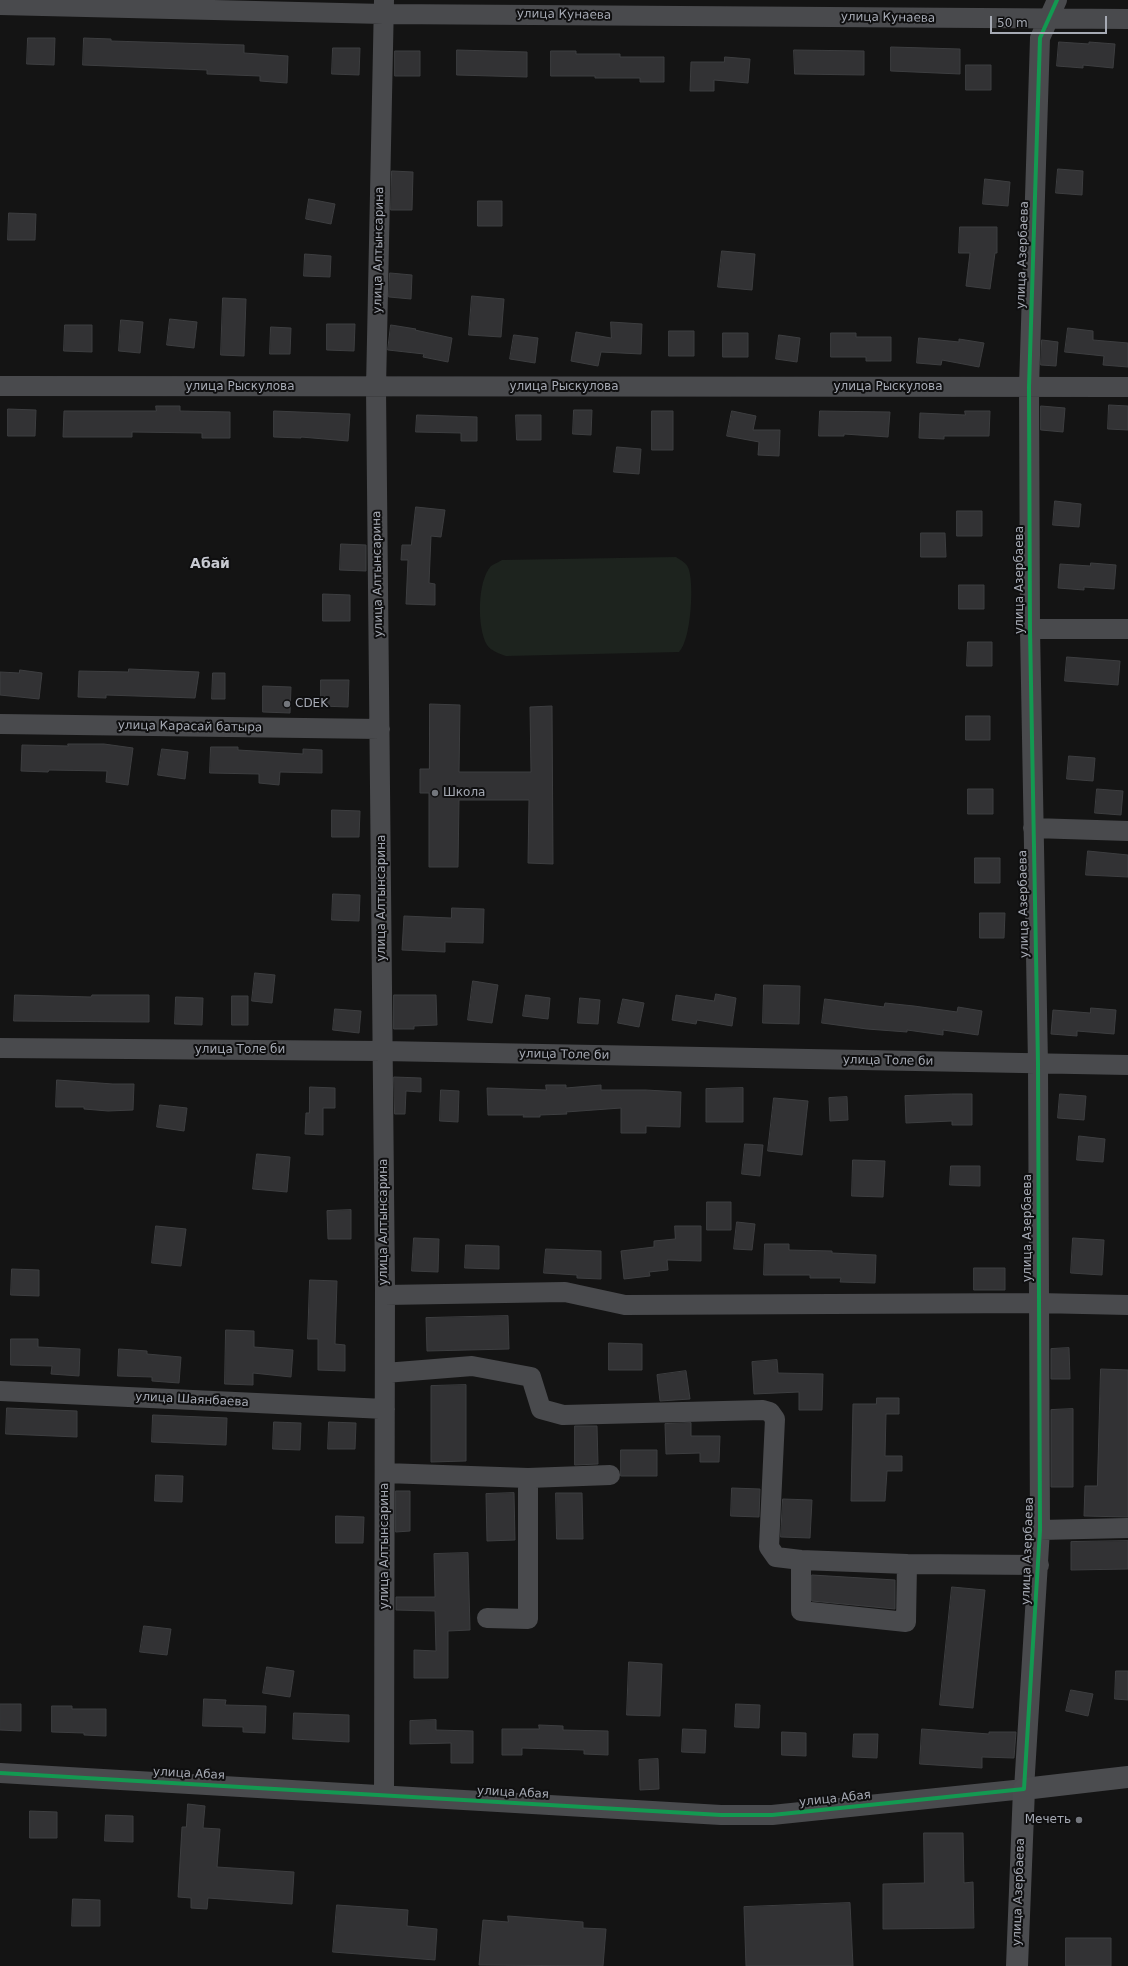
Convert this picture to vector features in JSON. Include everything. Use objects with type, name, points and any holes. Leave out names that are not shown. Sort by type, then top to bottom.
[{"type":"main road","name":"улица Абая","points":[[1024,1788],[1128,1777]]},
{"type":"main road","name":"улица Азербаева","points":[[1016,1966],[1024,1788]]},
{"type":"street","name":"улица Азербаева","points":[[1024,1788],[1040,1530],[1038,1064],[1030,629],[1029,387],[1040,38],[1052,13],[1056,0]]},
{"type":"street","name":"улица Кунаева","points":[[0,5],[384,7],[1048,20],[1128,19]]},
{"type":"street","name":"улица Алтынсарина","points":[[384,7],[376,388],[385,1295],[384,1795]]},
{"type":"street","name":"улица Рыскулова","points":[[0,386],[376,388],[1128,387]]},
{"type":"street","points":[[1030,629],[1128,629]]},
{"type":"street","name":"улица Карасай батыра","points":[[0,724],[380,728]]},
{"type":"street","points":[[1033,828],[1128,831]]},
{"type":"street","name":"улица Толе би","points":[[0,1048],[383,1051],[1128,1065]]},
{"type":"street","points":[[385,1295],[565,1292],[625,1305],[1128,1305]]},
{"type":"street","points":[[385,1374],[472,1366],[531,1377],[542,1409],[563,1415],[763,1410],[770,1412],[775,1419],[769,1547],[776,1557],[801,1560],[907,1564],[1039,1565]]},
{"type":"street","name":"улица Шаянбаева","points":[[0,1391],[385,1409]]},
{"type":"street","points":[[385,1473],[528,1478],[610,1475]]},
{"type":"street","points":[[487,1618],[528,1619],[528,1478]]},
{"type":"street","points":[[1040,1530],[1128,1528]]},
{"type":"street","points":[[801,1560],[801,1611],[906,1622],[907,1564]]},
{"type":"street","name":"улица Абая","points":[[0,1773],[721,1815],[772,1815],[1024,1788]]},
{"type":"shaded area","points":[[676,557],[684,562],[689,570],[691,588],[689,625],[683,646],[679,652],[506,656],[493,651],[487,645],[481,628],[481,593],[486,573],[491,566],[502,560]]},
{"type":"building","points":[[28,38],[55,38],[54,65],[27,64]]},
{"type":"building","points":[[84,38],[111,39],[111,41],[244,45],[244,53],[288,56],[287,83],[260,81],[260,76],[207,74],[207,70],[83,65]]},
{"type":"building","points":[[1059,42],[1115,44],[1113,68],[1083,65],[1083,68],[1057,66]]},
{"type":"building","points":[[891,47],[960,49],[960,74],[891,71]]},
{"type":"building","points":[[333,48],[360,48],[359,75],[332,74]]},
{"type":"building","points":[[457,50],[527,52],[527,77],[457,75]]},
{"type":"building","points":[[794,50],[864,51],[864,75],[795,74]]},
{"type":"building","points":[[395,51],[420,51],[420,76],[395,76]]},
{"type":"building","points":[[551,51],[576,51],[576,54],[620,54],[620,57],[664,57],[664,82],[640,82],[640,78],[551,76]]},
{"type":"building","points":[[725,57],[750,59],[748,83],[714,80],[714,91],[690,91],[691,62],[724,62]]},
{"type":"building","points":[[966,65],[991,65],[991,90],[966,90]]},
{"type":"building","points":[[1058,169],[1083,171],[1082,195],[1056,193]]},
{"type":"building","points":[[392,171],[413,172],[412,210],[391,210]]},
{"type":"building","points":[[985,179],[1010,182],[1008,206],[983,204]]},
{"type":"building","points":[[309,199],[335,204],[331,224],[306,219]]},
{"type":"building","points":[[478,201],[502,201],[502,226],[478,226]]},
{"type":"building","points":[[9,213],[36,214],[35,240],[8,240]]},
{"type":"building","points":[[960,227],[997,227],[997,253],[995,253],[990,289],[966,286],[970,253],[959,253]]},
{"type":"building","points":[[722,251],[755,254],[752,290],[718,287]]},
{"type":"building","points":[[305,254],[331,256],[330,277],[304,276]]},
{"type":"building","points":[[390,273],[412,275],[411,299],[389,297]]},
{"type":"building","points":[[472,296],[504,299],[501,337],[469,335]]},
{"type":"building","points":[[223,298],[246,299],[244,356],[221,355]]},
{"type":"building","points":[[170,319],[197,322],[194,348],[167,345]]},
{"type":"building","points":[[121,320],[143,322],[140,353],[119,351]]},
{"type":"building","points":[[611,322],[642,324],[641,354],[601,352],[598,366],[571,361],[576,332],[611,338]]},
{"type":"building","points":[[327,324],[355,324],[354,351],[327,350]]},
{"type":"building","points":[[65,325],[92,325],[92,352],[64,351]]},
{"type":"building","points":[[391,325],[416,329],[415,330],[452,338],[448,362],[423,357],[424,354],[388,350]]},
{"type":"building","points":[[271,327],[291,328],[290,354],[270,354]]},
{"type":"building","points":[[1068,328],[1093,331],[1093,340],[1128,343],[1128,367],[1103,365],[1104,356],[1065,352]]},
{"type":"building","points":[[669,331],[694,331],[694,356],[669,356]]},
{"type":"building","points":[[723,333],[748,333],[748,357],[723,357]]},
{"type":"building","points":[[831,333],[856,333],[856,337],[891,337],[891,361],[866,361],[866,357],[831,357]]},
{"type":"building","points":[[514,335],[538,338],[535,363],[510,359]]},
{"type":"building","points":[[779,335],[800,338],[797,362],[776,359]]},
{"type":"building","points":[[919,338],[959,342],[959,339],[984,343],[979,367],[942,360],[941,365],[917,363]]},
{"type":"building","points":[[1042,340],[1058,342],[1056,366],[1041,365]]},
{"type":"building","points":[[1109,405],[1128,406],[1128,430],[1108,429]]},
{"type":"building","points":[[156,406],[180,406],[180,411],[230,412],[230,438],[202,438],[202,433],[132,432],[132,437],[63,437],[64,411],[156,411]]},
{"type":"building","points":[[1041,406],[1065,408],[1063,432],[1041,430]]},
{"type":"building","points":[[8,409],[36,410],[35,436],[8,436]]},
{"type":"building","points":[[574,410],[592,410],[591,435],[573,434]]},
{"type":"building","points":[[274,411],[350,414],[348,441],[301,437],[274,437]]},
{"type":"building","points":[[652,411],[673,411],[673,450],[652,450]]},
{"type":"building","points":[[732,411],[756,416],[753,430],[780,430],[779,456],[758,455],[759,442],[727,436]]},
{"type":"building","points":[[820,411],[890,412],[888,437],[844,434],[844,436],[819,436]]},
{"type":"building","points":[[965,411],[990,411],[989,436],[944,436],[944,439],[919,438],[920,413],[965,415]]},
{"type":"building","points":[[417,415],[477,417],[477,441],[461,441],[461,433],[416,432]]},
{"type":"building","points":[[516,415],[541,415],[541,440],[517,440]]},
{"type":"building","points":[[617,447],[641,449],[639,474],[614,472]]},
{"type":"building","points":[[1055,501],[1081,504],[1079,527],[1053,525]]},
{"type":"building","points":[[416,507],[445,510],[441,537],[431,536],[429,583],[435,584],[435,605],[406,604],[408,560],[401,560],[402,545],[411,545]]},
{"type":"building","points":[[957,511],[982,511],[982,536],[957,536]]},
{"type":"building","points":[[921,533],[945,533],[946,557],[921,557]]},
{"type":"building","points":[[341,544],[366,545],[366,571],[340,570]]},
{"type":"building","points":[[1091,563],[1116,565],[1114,589],[1084,587],[1084,590],[1058,588],[1060,564],[1090,566]]},
{"type":"building","points":[[959,585],[984,585],[984,609],[959,609]]},
{"type":"building","points":[[323,594],[350,595],[350,621],[323,621]]},
{"type":"building","points":[[968,642],[992,642],[992,666],[967,666]]},
{"type":"building","points":[[1067,657],[1120,661],[1118,685],[1065,681]]},
{"type":"building","points":[[129,669],[199,672],[195,698],[106,695],[106,698],[78,697],[79,671],[128,672]]},
{"type":"building","points":[[20,670],[42,673],[39,699],[0,695],[0,672],[19,673]]},
{"type":"building","points":[[213,673],[225,673],[225,699],[212,699]]},
{"type":"building","points":[[321,680],[349,680],[348,707],[321,706]]},
{"type":"building","points":[[263,686],[291,687],[290,713],[263,712]]},
{"type":"building","points":[[430,704],[460,705],[459,772],[531,772],[530,707],[552,706],[553,864],[528,863],[529,800],[459,800],[458,867],[429,867],[429,793],[420,793],[420,769],[429,769]]},
{"type":"building","points":[[966,716],[990,716],[990,740],[966,740]]},
{"type":"building","points":[[68,744],[104,744],[133,748],[128,785],[106,782],[107,771],[21,771],[22,745],[68,746]]},
{"type":"building","points":[[211,747],[238,747],[238,750],[303,754],[303,749],[322,750],[322,773],[280,772],[279,785],[259,783],[259,774],[210,773]]},
{"type":"building","points":[[162,749],[188,752],[185,779],[158,775]]},
{"type":"building","points":[[1069,756],[1095,758],[1093,781],[1067,779]]},
{"type":"building","points":[[968,789],[993,789],[993,814],[968,814]]},
{"type":"building","points":[[1097,789],[1123,791],[1121,815],[1095,813]]},
{"type":"building","points":[[332,810],[360,811],[359,837],[332,837]]},
{"type":"building","points":[[1088,851],[1128,855],[1128,877],[1086,875]]},
{"type":"building","points":[[975,858],[1000,858],[1000,883],[975,883]]},
{"type":"building","points":[[333,894],[360,895],[359,921],[332,920]]},
{"type":"building","points":[[452,908],[484,909],[483,943],[445,942],[445,952],[402,950],[404,916],[451,918]]},
{"type":"building","points":[[980,913],[1005,913],[1004,938],[980,938]]},
{"type":"building","points":[[255,973],[275,975],[272,1003],[252,1001]]},
{"type":"building","points":[[473,981],[498,985],[492,1023],[468,1020]]},
{"type":"building","points":[[764,985],[800,986],[799,1024],[763,1023]]},
{"type":"building","points":[[716,994],[736,998],[732,1026],[697,1020],[696,1024],[672,1020],[676,995],[714,1001]]},
{"type":"building","points":[[15,995],[91,997],[92,995],[149,995],[149,1022],[14,1021]]},
{"type":"building","points":[[394,995],[436,995],[437,1025],[414,1026],[414,1029],[394,1029]]},
{"type":"building","points":[[526,995],[550,998],[548,1019],[523,1016]]},
{"type":"building","points":[[232,996],[248,996],[248,1025],[232,1025]]},
{"type":"building","points":[[176,997],[203,998],[202,1025],[175,1024]]},
{"type":"building","points":[[580,998],[600,1000],[598,1024],[578,1023]]},
{"type":"building","points":[[623,999],[644,1003],[639,1027],[618,1023]]},
{"type":"building","points":[[825,999],[884,1007],[885,1003],[957,1012],[958,1007],[982,1011],[978,1035],[943,1030],[943,1035],[907,1030],[907,1032],[867,1029],[822,1023]]},
{"type":"building","points":[[1091,1008],[1116,1010],[1114,1034],[1077,1031],[1077,1036],[1051,1034],[1053,1010],[1090,1013]]},
{"type":"building","points":[[335,1009],[361,1011],[359,1033],[333,1030]]},
{"type":"building","points":[[394,1077],[421,1078],[421,1092],[406,1091],[405,1114],[395,1114]]},
{"type":"building","points":[[57,1080],[134,1084],[133,1110],[108,1111],[84,1109],[84,1107],[56,1107]]},
{"type":"building","points":[[546,1085],[566,1085],[566,1088],[601,1085],[601,1090],[681,1092],[680,1127],[646,1126],[646,1133],[621,1133],[621,1108],[566,1112],[567,1114],[540,1115],[540,1117],[523,1117],[524,1115],[488,1115],[487,1088],[546,1090]]},
{"type":"building","points":[[310,1087],[335,1088],[335,1108],[323,1108],[323,1135],[305,1134],[306,1113],[309,1113]]},
{"type":"building","points":[[743,1088],[743,1122],[706,1122],[706,1089]]},
{"type":"building","points":[[441,1090],[459,1091],[458,1122],[440,1121]]},
{"type":"building","points":[[972,1094],[972,1125],[952,1125],[952,1121],[906,1123],[905,1096]]},
{"type":"building","points":[[1060,1094],[1086,1096],[1084,1120],[1058,1118]]},
{"type":"building","points":[[847,1097],[848,1120],[830,1121],[829,1098]]},
{"type":"building","points":[[774,1098],[808,1101],[802,1155],[768,1151]]},
{"type":"building","points":[[160,1105],[187,1108],[184,1131],[157,1127]]},
{"type":"building","points":[[1079,1136],[1105,1139],[1103,1162],[1077,1160]]},
{"type":"building","points":[[745,1144],[763,1145],[760,1176],[742,1174]]},
{"type":"building","points":[[257,1154],[290,1157],[287,1192],[253,1189]]},
{"type":"building","points":[[853,1160],[885,1161],[883,1197],[852,1196]]},
{"type":"building","points":[[951,1166],[980,1166],[980,1186],[950,1185]]},
{"type":"building","points":[[707,1202],[731,1202],[731,1230],[707,1230]]},
{"type":"building","points":[[351,1210],[351,1239],[328,1239],[327,1211]]},
{"type":"building","points":[[737,1222],[755,1224],[752,1250],[734,1249]]},
{"type":"building","points":[[156,1226],[186,1229],[181,1266],[152,1263]]},
{"type":"building","points":[[675,1226],[701,1226],[701,1261],[667,1260],[668,1270],[649,1272],[650,1276],[624,1279],[621,1251],[654,1247],[654,1241],[675,1239]]},
{"type":"building","points":[[414,1238],[439,1239],[438,1272],[412,1271]]},
{"type":"building","points":[[1073,1238],[1104,1240],[1102,1275],[1071,1273]]},
{"type":"building","points":[[765,1244],[789,1244],[789,1250],[832,1251],[832,1253],[876,1255],[875,1283],[840,1282],[841,1278],[810,1278],[810,1275],[764,1275]]},
{"type":"building","points":[[466,1245],[499,1246],[499,1269],[465,1268]]},
{"type":"building","points":[[546,1249],[601,1251],[601,1279],[577,1278],[577,1275],[544,1273]]},
{"type":"building","points":[[974,1268],[1005,1268],[1005,1290],[974,1290]]},
{"type":"building","points":[[12,1269],[39,1270],[39,1296],[11,1295]]},
{"type":"building","points":[[310,1280],[337,1281],[335,1344],[345,1345],[345,1371],[318,1370],[318,1339],[308,1339]]},
{"type":"building","points":[[508,1316],[509,1349],[427,1351],[426,1318]]},
{"type":"building","points":[[226,1330],[254,1331],[254,1347],[293,1350],[291,1377],[253,1373],[253,1385],[225,1384]]},
{"type":"building","points":[[11,1339],[38,1339],[38,1347],[80,1349],[79,1376],[51,1374],[52,1366],[11,1365]]},
{"type":"building","points":[[609,1343],[642,1344],[642,1370],[609,1370]]},
{"type":"building","points":[[1069,1348],[1070,1379],[1051,1379],[1051,1349]]},
{"type":"building","points":[[119,1349],[147,1351],[147,1354],[181,1357],[179,1383],[152,1381],[152,1377],[118,1376]]},
{"type":"building","points":[[777,1360],[778,1373],[823,1374],[822,1410],[799,1410],[799,1392],[754,1394],[752,1362]]},
{"type":"building","points":[[1101,1369],[1128,1370],[1128,1517],[1084,1516],[1085,1486],[1097,1486]]},
{"type":"building","points":[[686,1371],[690,1399],[660,1401],[657,1375]]},
{"type":"building","points":[[466,1385],[466,1461],[431,1462],[431,1386]]},
{"type":"building","points":[[877,1398],[899,1398],[899,1414],[886,1414],[885,1456],[902,1456],[902,1471],[887,1471],[885,1501],[851,1501],[853,1404],[876,1404]]},
{"type":"building","points":[[7,1408],[77,1411],[77,1437],[6,1434]]},
{"type":"building","points":[[1073,1409],[1073,1487],[1051,1487],[1051,1410]]},
{"type":"building","points":[[153,1415],[227,1418],[226,1445],[152,1442]]},
{"type":"building","points":[[274,1422],[301,1423],[300,1450],[273,1449]]},
{"type":"building","points":[[329,1422],[356,1423],[355,1449],[328,1449]]},
{"type":"building","points":[[691,1423],[691,1436],[720,1436],[719,1462],[700,1462],[700,1453],[666,1454],[665,1424]]},
{"type":"building","points":[[575,1426],[597,1426],[598,1464],[575,1465]]},
{"type":"building","points":[[621,1450],[657,1450],[657,1476],[621,1476]]},
{"type":"building","points":[[156,1475],[183,1476],[182,1502],[155,1501]]},
{"type":"building","points":[[732,1488],[760,1489],[759,1517],[731,1516]]},
{"type":"building","points":[[396,1491],[410,1491],[410,1531],[396,1532]]},
{"type":"building","points":[[514,1493],[515,1540],[487,1541],[486,1494]]},
{"type":"building","points":[[556,1493],[582,1493],[583,1539],[557,1539]]},
{"type":"building","points":[[783,1499],[812,1500],[810,1538],[781,1537]]},
{"type":"building","points":[[336,1516],[364,1517],[363,1543],[336,1543]]},
{"type":"building","points":[[1128,1541],[1128,1569],[1071,1570],[1071,1542]]},
{"type":"building","points":[[468,1553],[470,1630],[448,1631],[448,1678],[414,1678],[414,1650],[436,1651],[435,1611],[396,1610],[396,1597],[435,1597],[434,1554]]},
{"type":"building","points":[[812,1575],[895,1580],[895,1609],[812,1601]]},
{"type":"building","points":[[952,1587],[985,1590],[973,1708],[940,1705]]},
{"type":"building","points":[[144,1626],[171,1629],[167,1655],[140,1652]]},
{"type":"building","points":[[629,1662],[662,1664],[660,1716],[627,1715]]},
{"type":"building","points":[[267,1667],[294,1671],[290,1697],[263,1693]]},
{"type":"building","points":[[1116,1671],[1128,1671],[1128,1700],[1115,1699]]},
{"type":"building","points":[[1071,1690],[1093,1694],[1088,1716],[1066,1711]]},
{"type":"building","points":[[204,1699],[226,1700],[225,1705],[266,1706],[265,1733],[243,1732],[243,1727],[203,1726]]},
{"type":"building","points":[[0,1704],[21,1704],[21,1731],[0,1730]]},
{"type":"building","points":[[736,1704],[760,1705],[759,1728],[735,1727]]},
{"type":"building","points":[[52,1706],[72,1706],[72,1709],[106,1709],[106,1736],[84,1735],[84,1733],[52,1732]]},
{"type":"building","points":[[294,1713],[349,1715],[349,1742],[293,1739]]},
{"type":"building","points":[[436,1720],[436,1730],[473,1731],[473,1763],[451,1763],[451,1743],[410,1744],[410,1721]]},
{"type":"building","points":[[539,1725],[563,1726],[563,1730],[608,1731],[608,1755],[584,1754],[584,1750],[522,1748],[522,1755],[502,1755],[502,1729],[539,1729]]},
{"type":"building","points":[[683,1729],[706,1730],[705,1753],[682,1752]]},
{"type":"building","points":[[922,1729],[989,1734],[989,1732],[1016,1732],[1014,1758],[982,1757],[982,1768],[920,1764]]},
{"type":"building","points":[[782,1732],[806,1733],[806,1756],[782,1755]]},
{"type":"building","points":[[854,1734],[878,1734],[877,1758],[853,1757]]},
{"type":"building","points":[[658,1759],[659,1789],[640,1790],[639,1760]]},
{"type":"building","points":[[188,1804],[205,1806],[203,1828],[220,1829],[217,1867],[294,1872],[292,1904],[208,1898],[207,1909],[191,1908],[191,1898],[178,1897],[182,1827],[186,1827]]},
{"type":"building","points":[[30,1811],[57,1812],[57,1838],[30,1838]]},
{"type":"building","points":[[106,1815],[133,1816],[133,1842],[105,1841]]},
{"type":"building","points":[[924,1833],[963,1833],[964,1883],[973,1882],[974,1928],[883,1929],[883,1884],[924,1883]]},
{"type":"building","points":[[73,1899],[100,1900],[100,1926],[72,1926]]},
{"type":"building","points":[[850,1903],[853,1966],[746,1966],[744,1907]]},
{"type":"building","points":[[337,1905],[408,1910],[407,1926],[437,1929],[435,1960],[333,1952]]},
{"type":"building","points":[[508,1916],[583,1922],[583,1928],[606,1929],[603,1966],[479,1965],[483,1920],[508,1922]]},
{"type":"building","points":[[1066,1938],[1111,1938],[1111,1966],[1066,1966]]},
{"type":"cycle path","points":[[0,1773],[721,1815],[772,1815],[1024,1789],[1040,1530],[1038,1064],[1030,629],[1029,387],[1040,38],[1057,0]]},
{"type":"place","name":"CDEK","points":[[287,704]]},
{"type":"place","name":"Школа","points":[[435,793]]},
{"type":"place","name":"Мечеть","points":[[1079,1820]]},
{"type":"district","name":"Абай","points":[[210,564]]}]
